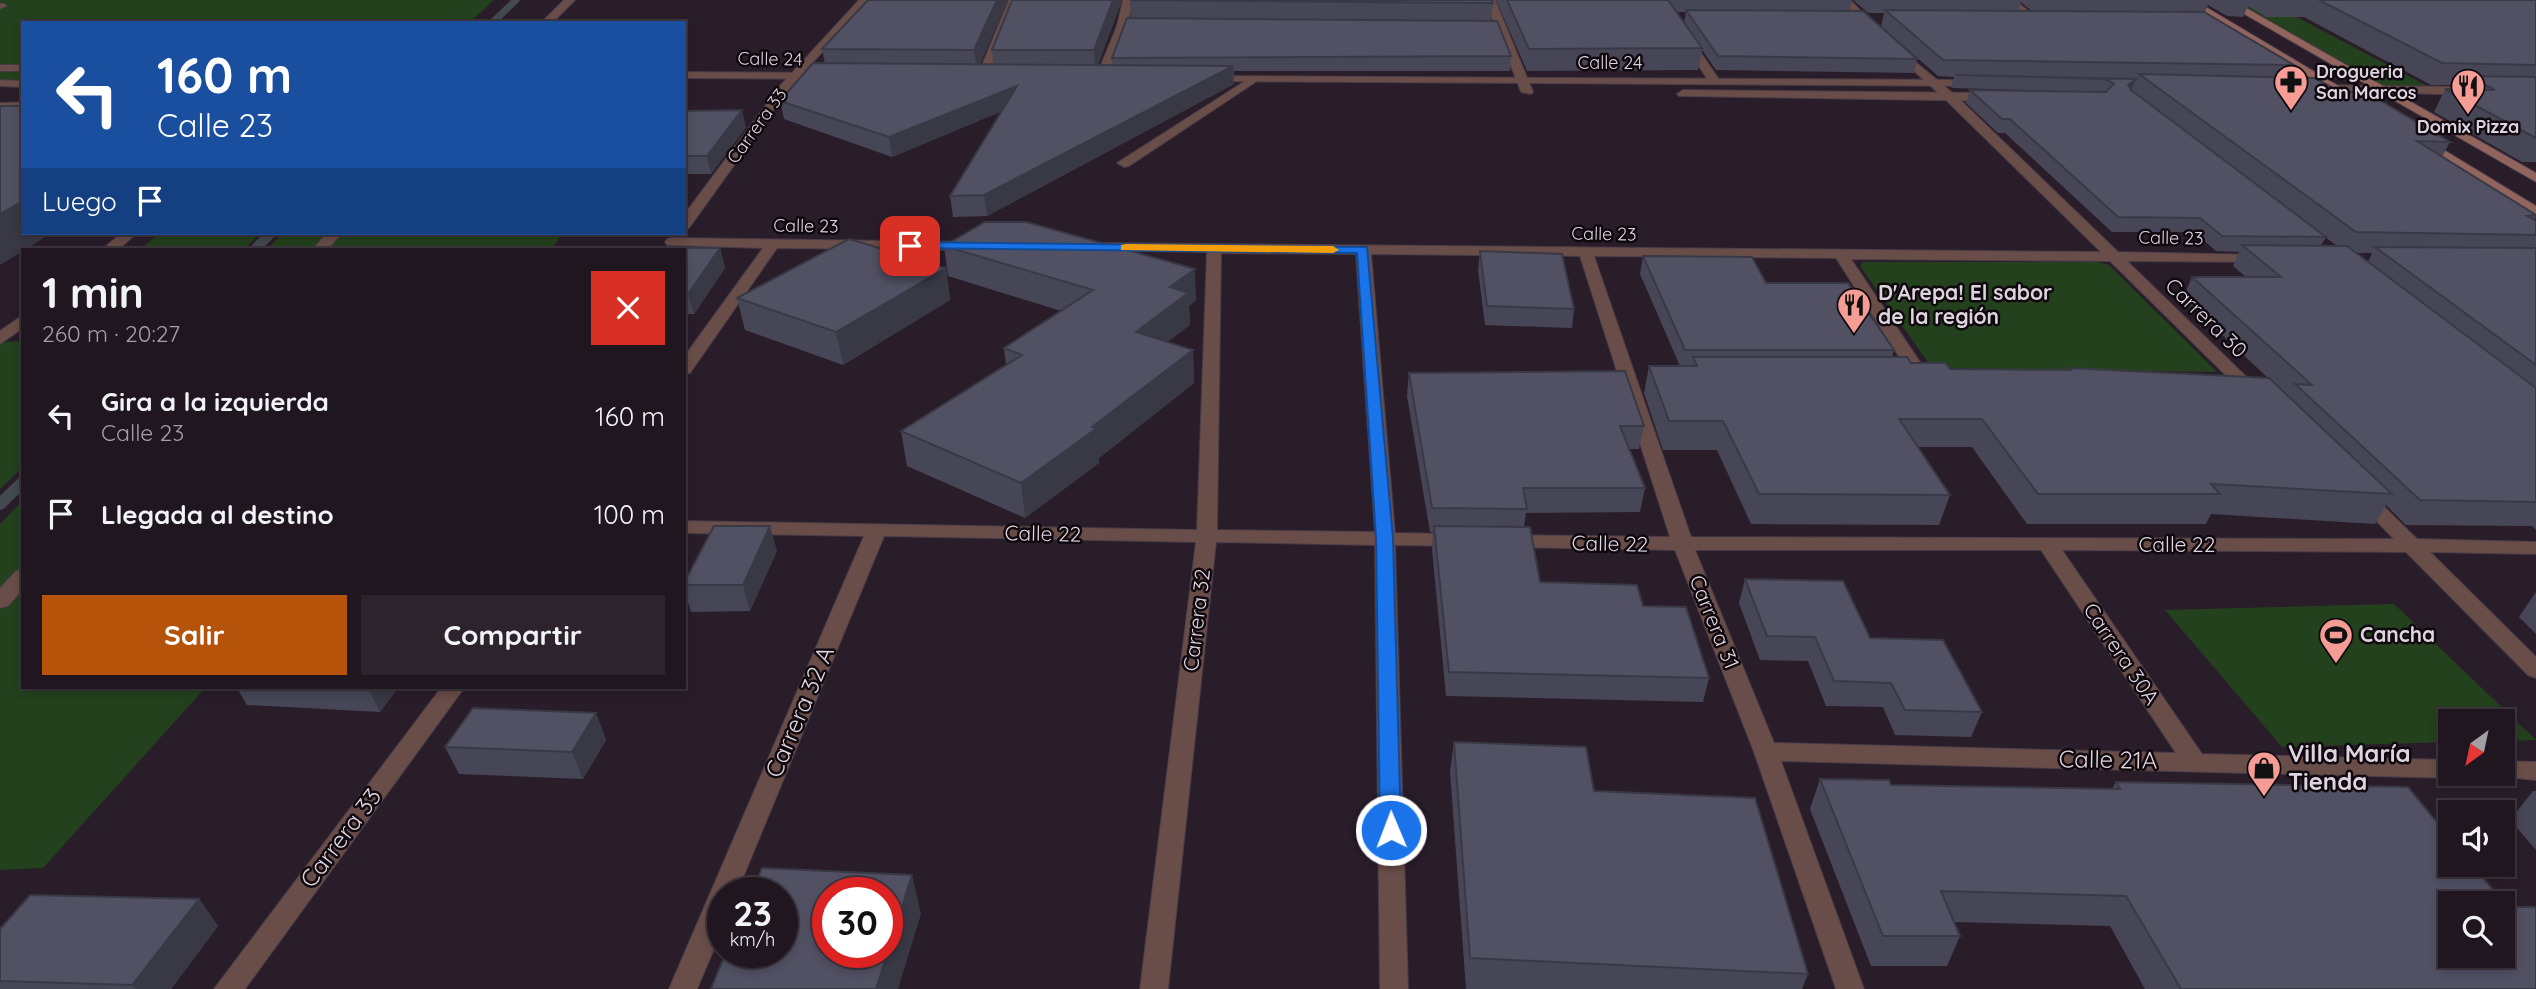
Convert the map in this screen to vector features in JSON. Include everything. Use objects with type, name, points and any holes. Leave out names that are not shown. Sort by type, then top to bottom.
[{"type":"main road","points":[[2187,0],[2379,114]]},
{"type":"main road","points":[[2225,0],[2379,90],[2529,170],[2536,178]]},
{"type":"main road","points":[[2413,135],[2536,212]]},
{"type":"street","points":[[548,21],[570,0]]},
{"type":"street","name":"Carrera 33","points":[[686,223],[784,88],[864,0]]},
{"type":"street","points":[[983,77],[1014,0]]},
{"type":"street","points":[[1102,78],[1122,26],[1128,0]]},
{"type":"street","points":[[1490,0],[1525,87]]},
{"type":"street","points":[[1660,0],[1714,81]]},
{"type":"street","name":"Carrera 30","points":[[1844,0],[1950,97],[2267,406]]},
{"type":"street","points":[[2009,0],[2035,21]]},
{"type":"street","points":[[1674,18],[1687,18]]},
{"type":"street","points":[[2009,21],[2049,21]]},
{"type":"street","points":[[2197,22],[2224,22]]},
{"type":"street","points":[[1122,26],[1135,26]]},
{"type":"street","points":[[1488,29],[1501,29]]},
{"type":"street","points":[[0,68],[21,68]]},
{"type":"street","name":"Calle 24","points":[[686,75],[835,76]]},
{"type":"street","points":[[969,77],[996,77]]},
{"type":"street","points":[[1089,77],[1116,78]]},
{"type":"street","points":[[1124,163],[1253,79]]},
{"type":"street","name":"Calle 24","points":[[1989,83],[1714,81],[1525,87],[1237,90],[1197,84],[1253,79],[1525,87],[2002,97]]},
{"type":"street","points":[[0,83],[21,83]]},
{"type":"street","name":"Calle 24","points":[[686,88],[825,89]]},
{"type":"street","points":[[2310,88],[2484,92]]},
{"type":"street","points":[[976,89],[990,89]]},
{"type":"street","points":[[2304,100],[2469,104]]},
{"type":"street","points":[[111,248],[128,235]]},
{"type":"street","points":[[320,248],[333,235]]},
{"type":"street","name":"Calle 23","points":[[675,238],[772,244],[979,246]]},
{"type":"street","points":[[686,366],[772,244]]},
{"type":"street","name":"Calle 23","points":[[1076,247],[2275,258]]},
{"type":"street","name":"Carrera 32","points":[[1154,989],[1207,536],[1214,248]]},
{"type":"street","points":[[1363,250],[1385,538],[1394,989]]},
{"type":"street","name":"Carrera 31","points":[[1586,253],[1632,377],[1684,545],[1766,752],[1850,989]]},
{"type":"street","points":[[1841,255],[1928,377],[1894,377]]},
{"type":"street","points":[[0,339],[21,322]]},
{"type":"street","points":[[2210,378],[2238,378]]},
{"type":"street","points":[[2355,489],[2536,670]]},
{"type":"street","name":"Calle 22","points":[[686,527],[1684,545],[2413,545],[2536,548]]},
{"type":"street","name":"Carrera 32 A","points":[[730,877],[876,531]]},
{"type":"street","name":"Carrera 30A","points":[[2048,545],[2195,763]]},
{"type":"street","points":[[0,601],[21,578]]},
{"type":"street","name":"Carrera 33","points":[[228,989],[452,689]]},
{"type":"street","name":"Calle 21A","points":[[1766,752],[2438,769]]},
{"type":"street","points":[[2515,770],[2536,771]]},
{"type":"street","name":"Carrera 32 A","points":[[684,989],[707,933]]},
{"type":"lane","points":[[0,106],[21,105]]},
{"type":"lane","points":[[0,114],[21,105]]},
{"type":"green space","points":[[0,0],[494,0],[471,21],[21,21],[21,82],[0,83]]},
{"type":"green space","points":[[2231,0],[2265,0],[2431,88],[2384,86]]},
{"type":"green space","points":[[158,235],[259,235],[245,248],[141,248]]},
{"type":"green space","points":[[281,235],[562,235],[552,248],[268,248]]},
{"type":"green space","points":[[1863,262],[2097,262],[2109,265],[2217,372],[1932,368],[1860,266]]},
{"type":"green space","points":[[21,341],[21,469],[0,489],[0,342]]},
{"type":"green space","points":[[21,502],[21,689],[204,689],[43,868],[0,870],[0,524]]},
{"type":"green space","name":"Cancha","points":[[2394,604],[2504,709],[2438,709],[2438,742],[2282,747],[2165,610]]},
{"type":"green space","name":"Cancha","points":[[2515,720],[2536,740],[2515,741]]},
{"type":"building","points":[[868,0],[997,0],[974,50],[822,49]]},
{"type":"building","points":[[1012,0],[1113,0],[1094,50],[992,50]]},
{"type":"building","points":[[1130,0],[1492,0],[1493,3]]},
{"type":"building","points":[[1507,0],[1668,0],[1702,48],[1529,49]]},
{"type":"building","points":[[2319,0],[2536,0],[2536,65],[2442,63]]},
{"type":"building","points":[[1686,10],[1863,11],[1917,59],[1718,56]]},
{"type":"building","points":[[1885,10],[2204,12],[2294,65],[1943,60]]},
{"type":"building","points":[[1127,18],[1497,21],[1511,56],[1112,58]]},
{"type":"building","points":[[813,63],[1233,66],[984,195],[950,196],[1017,86],[889,137],[780,101]]},
{"type":"building","points":[[2139,74],[2315,78],[2340,92],[2366,92],[2450,142],[2417,141],[2536,215],[2527,216],[2536,221],[2536,235],[2356,232]]},
{"type":"building","points":[[1955,75],[2136,79],[2128,85],[2131,90],[2326,237],[2222,236],[2200,218],[2118,217],[2010,119],[2002,119],[1970,90],[2106,92],[2114,84],[2106,79]]},
{"type":"building","points":[[2468,76],[2536,77],[2536,138],[2445,89],[2495,90]]},
{"type":"building","points":[[0,106],[21,106],[21,202],[0,214]]},
{"type":"building","points":[[742,110],[707,156],[686,156],[686,111]]},
{"type":"building","points":[[985,222],[1026,222],[1195,269],[1170,287],[1188,293],[1136,332],[1193,350],[1092,427],[1097,428],[1021,483],[901,431],[1022,355],[1004,348],[1093,290],[944,246]]},
{"type":"building","points":[[849,239],[946,268],[836,332],[737,298]]},
{"type":"building","points":[[2242,245],[2347,246],[2536,388],[2536,502],[2420,500],[2295,384],[2312,385],[2192,277],[2281,277]]},
{"type":"building","points":[[2375,247],[2536,248],[2536,365]]},
{"type":"building","points":[[686,248],[720,248],[688,294]]},
{"type":"building","points":[[1480,251],[1562,254],[1574,309],[1487,306]]},
{"type":"building","points":[[1643,256],[1752,257],[1766,283],[1848,283],[1894,350],[1685,350]]},
{"type":"building","points":[[1693,357],[1907,357],[1911,363],[1946,363],[1950,369],[2071,370],[2069,368],[2269,378],[2392,494],[2211,484],[2220,494],[2038,494],[1982,419],[1899,419],[1950,495],[1759,494],[1723,421],[1669,421],[1649,366],[1697,366]]},
{"type":"building","points":[[1625,371],[1644,426],[1620,426],[1645,488],[1523,488],[1527,509],[1432,508],[1409,373]]},
{"type":"building","points":[[714,526],[770,526],[743,585],[686,585],[686,579]]},
{"type":"building","points":[[1434,526],[1530,527],[1540,582],[1637,585],[1643,606],[1686,607],[1709,678],[1449,672]]},
{"type":"building","points":[[1745,579],[1843,581],[1870,638],[1943,640],[1982,712],[1905,710],[1891,683],[1834,681],[1815,637],[1767,636]]},
{"type":"building","points":[[473,708],[596,713],[572,752],[445,747]]},
{"type":"building","points":[[1454,742],[1586,747],[1594,791],[1755,798],[1808,974],[1470,958]]},
{"type":"building","points":[[1820,779],[1889,780],[1891,785],[2120,789],[2116,782],[2408,787],[2438,823],[2438,877],[2483,877],[2494,891],[2438,891],[2438,968],[2515,968],[2515,907],[2536,907],[2536,989],[2181,989],[2126,896],[1941,891],[1960,936],[1883,936]]},
{"type":"building","points":[[762,868],[912,875],[903,904],[903,877],[812,877],[812,968],[883,968],[876,989],[711,989],[720,968],[798,968],[798,877],[758,877]]},
{"type":"building","points":[[30,895],[199,899],[132,985],[0,981],[0,929]]},
{"type":"waterway","points":[[494,21],[516,0]]},
{"type":"waterway","points":[[256,248],[269,235]]},
{"type":"waterway","points":[[0,504],[21,484]]},
{"type":"slow traffic","points":[[1126,248],[1333,250]]},
{"type":"place","name":"Drogueria San Marcos","points":[[2291,112]]},
{"type":"place","name":"Domix Pizza","points":[[2468,116]]},
{"type":"place","name":"D'Arepa! El sabor de la región","points":[[1854,335]]},
{"type":"place","name":"Cancha","points":[[2336,665]]},
{"type":"place","name":"Villa María Tienda","points":[[2264,798]]},
{"type":"route","points":[[910,246],[1363,250],[1385,538],[1391,830]]}]
